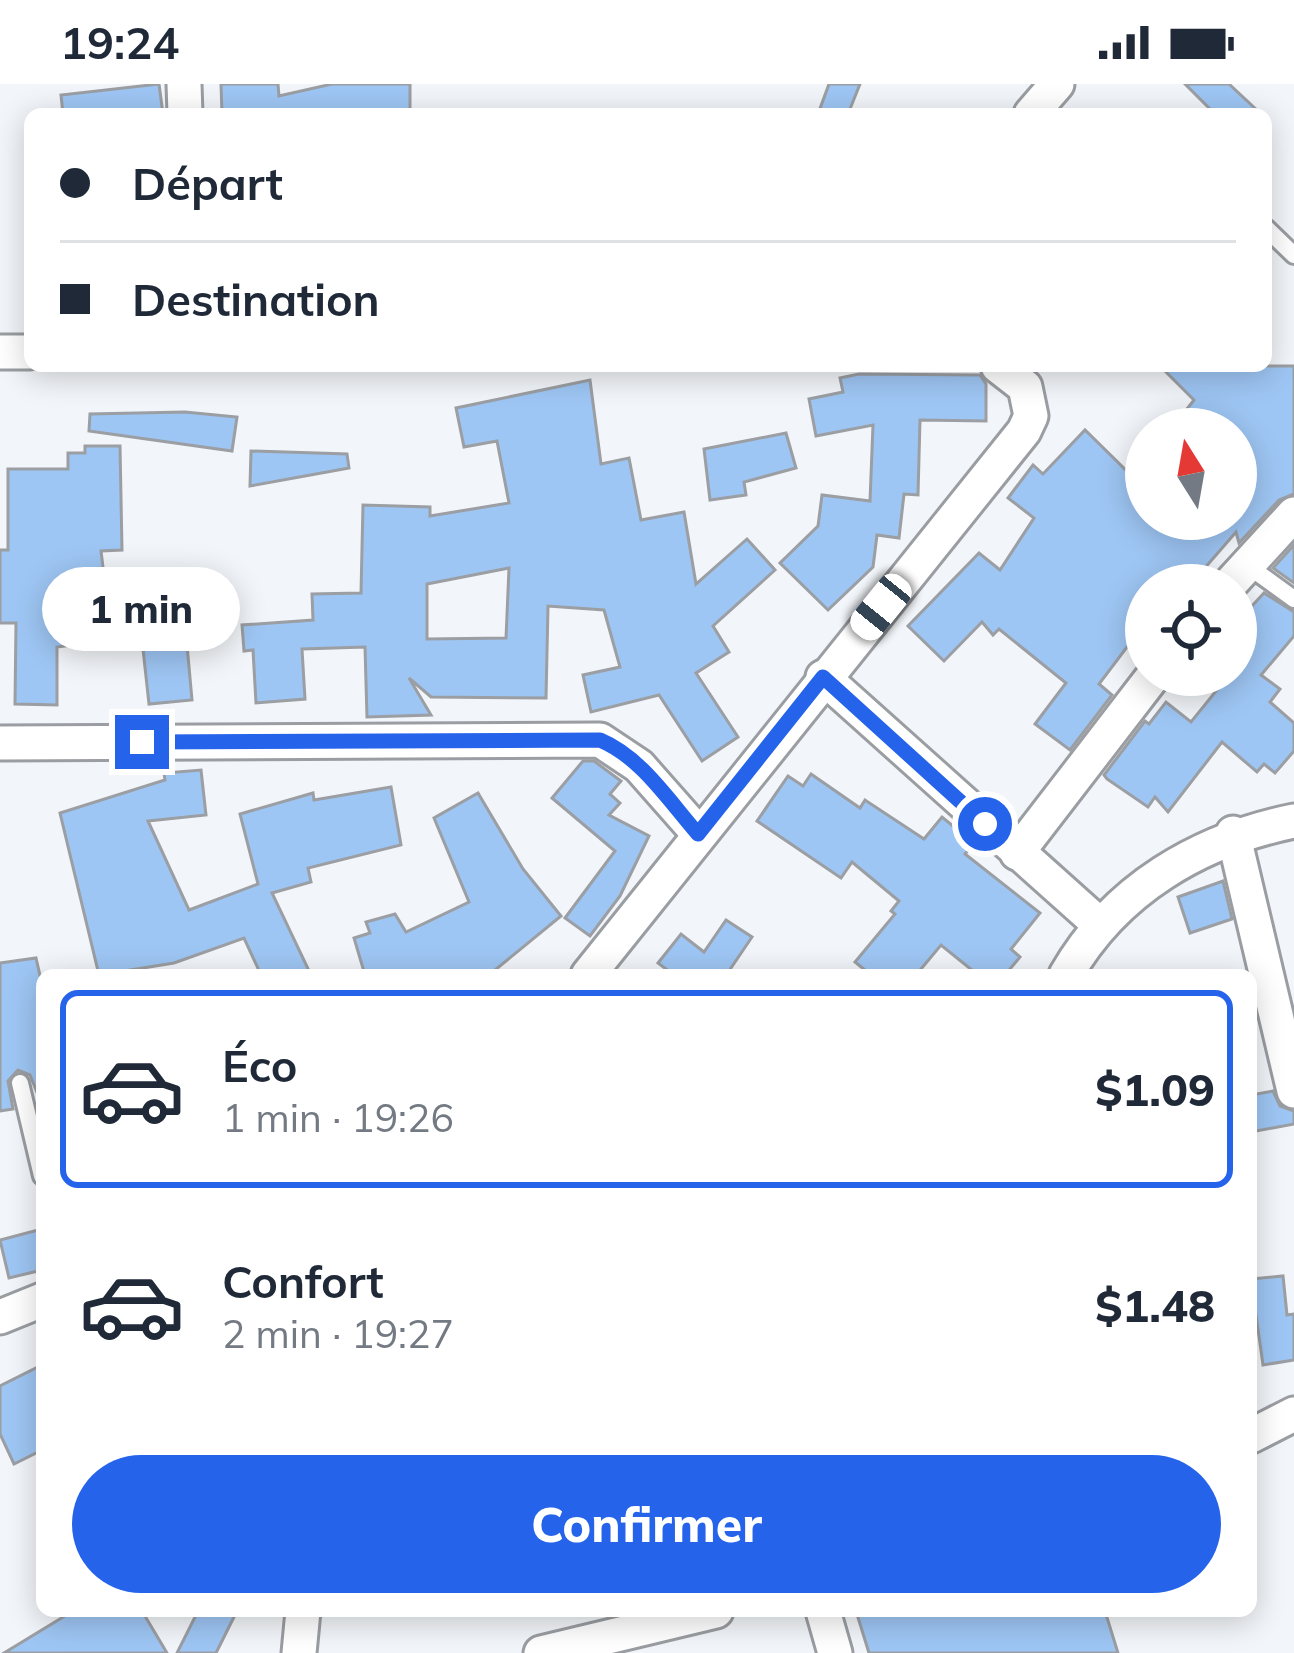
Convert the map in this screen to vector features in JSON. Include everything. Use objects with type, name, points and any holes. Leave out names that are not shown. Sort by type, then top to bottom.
[{"type":"street","points":[[1036,108],[1057,84]]},
{"type":"street","points":[[593,969],[1024,431],[1031,416],[1025,387],[1006,372]]},
{"type":"street","points":[[1247,564],[1294,514]]},
{"type":"street","points":[[823,677],[1100,925]]},
{"type":"street","points":[[1017,853],[1138,696]]},
{"type":"street","points":[[0,743],[600,740],[620,748],[698,834]]},
{"type":"street","points":[[1070,969],[1100,925],[1143,888],[1233,833],[1294,820]]},
{"type":"street","points":[[1233,833],[1294,1091]]},
{"type":"street","points":[[0,1316],[36,1302]]},
{"type":"street","points":[[1257,1433],[1294,1414]]},
{"type":"street","points":[[299,1653],[302,1617]]},
{"type":"street","points":[[541,1653],[691,1617]]},
{"type":"street","points":[[825,1617],[836,1653]]},
{"type":"lane","points":[[1272,234],[1294,255]]},
{"type":"lane","points":[[1257,583],[1294,599]]},
{"type":"lane","points":[[20,1083],[36,1151]]},
{"type":"building","points":[[159,84],[162,108],[62,108],[61,95]]},
{"type":"building","points":[[221,84],[278,84],[279,96],[332,84],[410,84],[410,108],[222,108]]},
{"type":"building","points":[[829,84],[860,84],[850,108],[820,108]]},
{"type":"building","points":[[1185,84],[1229,84],[1255,108],[1209,108]]},
{"type":"building","points":[[1272,366],[1294,366],[1294,494],[1279,500],[1257,524],[1257,408],[1188,408],[1194,400],[1166,372],[1272,372]]},
{"type":"building","points":[[980,375],[986,384],[986,421],[920,420],[918,495],[904,494],[899,538],[877,535],[873,567],[828,610],[780,563],[818,526],[822,495],[870,501],[873,425],[816,436],[809,399],[843,392],[840,378]]},
{"type":"building","points":[[590,380],[601,464],[629,458],[641,520],[684,512],[696,584],[747,539],[775,570],[713,626],[729,652],[696,673],[738,737],[702,761],[659,695],[591,712],[583,675],[620,667],[604,610],[548,606],[546,698],[431,697],[409,678],[431,715],[367,717],[365,647],[302,649],[305,699],[256,703],[253,650],[244,651],[242,625],[313,620],[312,594],[361,593],[363,505],[430,507],[430,516],[509,503],[497,441],[464,447],[456,408]],"holes":[[[509,568],[506,638],[427,639],[427,584]]]},
{"type":"building","points":[[185,412],[237,417],[232,451],[89,431],[90,414]]},
{"type":"building","points":[[1085,430],[1125,469],[1125,540],[1229,540],[1208,564],[1125,564],[1125,650],[1099,684],[1112,695],[1070,750],[1035,724],[1066,683],[999,629],[993,635],[982,622],[944,661],[908,626],[979,553],[1000,570],[1034,518],[1008,498],[1033,465],[1043,474]]},
{"type":"building","points":[[786,433],[796,468],[744,482],[746,495],[710,500],[704,449]]},
{"type":"building","points":[[85,446],[120,446],[122,550],[101,551],[112,640],[57,647],[57,705],[15,704],[16,623],[0,623],[0,550],[8,550],[8,469],[68,469],[68,453],[85,453]]},
{"type":"building","points":[[251,451],[347,454],[349,468],[250,486]]},
{"type":"building","points":[[1294,545],[1294,583],[1273,568]]},
{"type":"building","points":[[1264,593],[1294,612],[1294,636],[1261,675],[1280,689],[1270,702],[1294,723],[1294,751],[1275,773],[1264,764],[1257,772],[1222,742],[1168,812],[1155,797],[1148,807],[1104,775],[1145,721],[1149,724],[1166,702],[1191,722],[1212,696],[1257,696],[1257,600]]},
{"type":"building","points":[[187,645],[192,700],[149,704],[143,649]]},
{"type":"building","points":[[583,761],[594,761],[621,781],[610,794],[620,803],[609,815],[649,836],[620,896],[590,936],[565,918],[615,851],[552,798]]},
{"type":"building","points":[[201,770],[206,815],[148,821],[189,910],[258,884],[240,814],[313,793],[314,800],[391,787],[401,845],[308,868],[311,882],[272,893],[308,969],[258,969],[244,938],[174,963],[98,969],[60,813],[165,780],[164,773]]},
{"type":"building","points":[[811,774],[860,808],[865,800],[924,839],[942,817],[974,843],[965,854],[1040,913],[1011,949],[1020,957],[1010,969],[971,969],[941,945],[921,969],[864,969],[855,962],[895,914],[891,911],[899,901],[852,862],[841,878],[757,821],[788,776],[803,786]]},
{"type":"building","points":[[478,793],[523,869],[561,916],[496,969],[363,969],[354,938],[370,933],[366,922],[395,914],[406,932],[469,902],[434,818]]},
{"type":"building","points":[[1223,881],[1232,919],[1190,933],[1178,897]]},
{"type":"building","points":[[726,920],[752,937],[730,969],[666,969],[658,963],[681,934],[704,952]]},
{"type":"building","points":[[36,958],[39,969],[36,1090],[30,1075],[18,1070],[8,1081],[13,1109],[0,1111],[0,963]]},
{"type":"building","points":[[1273,1091],[1280,1106],[1294,1111],[1294,1124],[1257,1131],[1257,1094]]},
{"type":"building","points":[[36,1231],[36,1271],[9,1278],[0,1240]]},
{"type":"building","points":[[1283,1276],[1287,1315],[1294,1314],[1294,1360],[1263,1365],[1257,1278]]},
{"type":"building","points":[[36,1368],[36,1453],[14,1464],[0,1434],[0,1386]]},
{"type":"building","points":[[63,1617],[146,1617],[167,1653],[4,1653]]},
{"type":"building","points":[[195,1617],[234,1617],[216,1653],[177,1653]]},
{"type":"building","points":[[858,1617],[1107,1617],[1118,1653],[869,1653]]},
{"type":"route","points":[[142,742],[600,740],[620,748],[698,834],[823,677],[985,824]]}]
